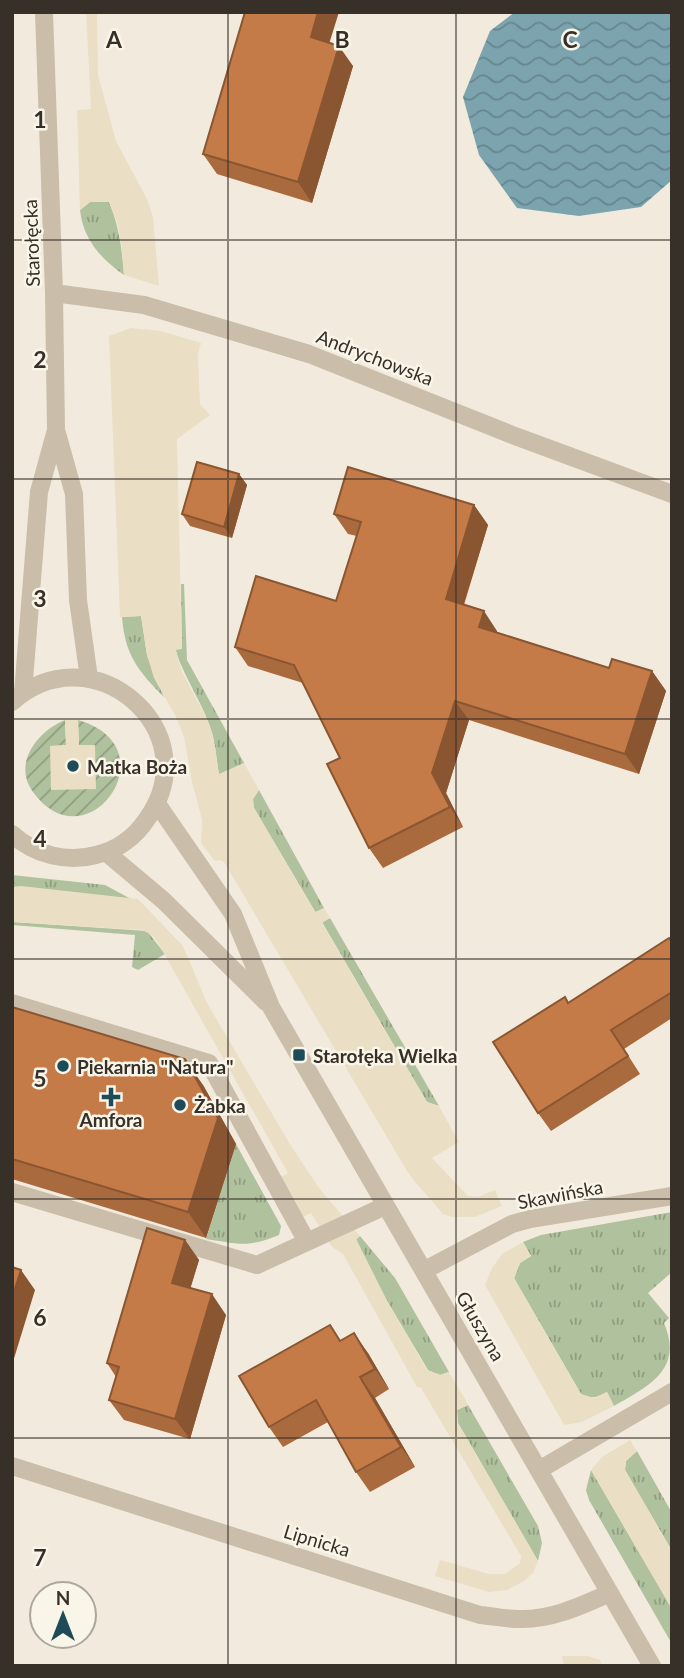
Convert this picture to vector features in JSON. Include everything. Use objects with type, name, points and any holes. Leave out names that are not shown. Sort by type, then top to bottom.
[{"type":"street","name":"Starołęcka","points":[[44,12],[56,429],[74,494],[78,600],[89,678]]},
{"type":"street","name":"Andrychowska","points":[[54,293],[144,305],[309,354],[515,436],[672,494]]},
{"type":"street","name":"Starołęcka","points":[[18,697],[39,492],[56,429]]},
{"type":"street","points":[[13,836],[35,850],[58,857],[82,859],[107,853],[137,834],[158,805],[165,778],[164,750],[154,724],[138,702],[115,687],[89,678],[54,679],[18,697]]},
{"type":"street","name":"Głuszyna","points":[[158,805],[233,914],[271,1007],[385,1206],[425,1269],[652,1666]]},
{"type":"street","name":"Głuszyna","points":[[107,853],[164,901],[271,1007]]},
{"type":"street","points":[[12,1003],[209,1063],[307,1242]]},
{"type":"street","points":[[12,1192],[257,1265],[385,1206]]},
{"type":"street","name":"Skawińska","points":[[425,1269],[513,1224],[672,1196]]},
{"type":"street","points":[[539,1470],[672,1392]]},
{"type":"street","name":"Lipnicka","points":[[12,1466],[480,1615],[538,1618],[570,1611],[610,1593]]},
{"type":"green space","points":[[90,202],[109,202],[119,238],[124,275],[101,255],[89,239],[80,210]]},
{"type":"green space","points":[[181,584],[184,584],[187,660],[244,763],[219,775],[209,725],[175,649],[182,649]]},
{"type":"green space","points":[[141,616],[147,655],[164,697],[134,662],[126,642],[122,617]]},
{"type":"green space","points":[[65,720],[66,745],[50,746],[94,745],[79,745],[78,720],[106,734],[119,753],[120,774],[111,794],[96,809],[76,816],[54,812],[33,792],[25,770],[31,749],[37,740]]},
{"type":"green space","points":[[259,790],[324,908],[316,913],[254,808],[253,799]]},
{"type":"green space","points":[[12,875],[105,885],[131,899],[12,887]]},
{"type":"green space","points":[[330,918],[439,1106],[427,1102],[322,922]]},
{"type":"green space","points":[[12,922],[147,931],[165,954],[138,970],[132,967],[135,935],[12,925]]},
{"type":"green space","points":[[236,1144],[281,1226],[279,1235],[259,1242],[243,1244],[206,1239]]},
{"type":"green space","points":[[672,1212],[672,1272],[648,1293],[669,1318],[664,1323],[669,1339],[666,1365],[650,1383],[614,1406],[607,1392],[594,1397],[584,1396],[514,1278],[520,1263],[531,1256],[523,1242],[541,1235]]},
{"type":"green space","points":[[360,1236],[395,1278],[449,1372],[440,1375],[428,1370],[386,1299],[356,1239]]},
{"type":"green space","points":[[468,1405],[538,1526],[542,1543],[538,1561],[458,1423],[457,1410]]},
{"type":"green space","points":[[637,1451],[672,1513],[672,1551],[625,1470],[626,1461]]},
{"type":"green space","points":[[591,1470],[672,1609],[672,1644],[589,1500],[586,1490]]},
{"type":"shaded area","points":[[86,12],[97,12],[98,75],[116,141],[147,199],[153,217],[159,286],[124,275],[117,222],[109,202],[90,202],[80,210],[77,110],[91,109]]},
{"type":"shaded area","points":[[131,328],[161,331],[201,343],[198,355],[200,404],[210,415],[177,439],[182,649],[176,650],[182,672],[206,717],[213,737],[219,774],[244,763],[259,790],[253,799],[254,808],[315,912],[324,908],[330,918],[322,923],[427,1102],[439,1106],[459,1142],[432,1158],[468,1196],[478,1197],[495,1190],[502,1206],[475,1217],[443,1214],[407,1171],[224,862],[215,861],[201,843],[202,820],[184,737],[154,678],[147,655],[141,616],[120,617],[109,336]]},
{"type":"shaded area","points":[[65,720],[78,720],[79,745],[95,745],[96,789],[51,790],[50,746],[66,745]]},
{"type":"shaded area","points":[[12,887],[138,899],[183,946],[207,1003],[291,1146],[319,1188],[360,1236],[356,1240],[427,1370],[440,1375],[449,1372],[465,1399],[468,1405],[457,1410],[458,1423],[538,1561],[533,1573],[524,1581],[507,1590],[489,1592],[435,1576],[440,1560],[489,1574],[505,1574],[520,1563],[521,1556],[421,1388],[417,1387],[343,1254],[332,1247],[311,1213],[303,1217],[279,1178],[288,1173],[158,943],[152,935],[142,930],[12,922]]},
{"type":"shaded area","points":[[523,1242],[531,1256],[520,1263],[514,1279],[581,1394],[594,1398],[607,1392],[614,1406],[582,1422],[564,1425],[485,1285],[502,1254]]},
{"type":"shaded area","points":[[630,1440],[637,1451],[626,1461],[625,1470],[672,1551],[672,1609],[591,1470],[602,1457]]},
{"type":"shaded area","points":[[562,1656],[588,1656],[600,1660],[602,1666],[564,1666]]},
{"type":"water","points":[[515,12],[672,12],[672,180],[641,207],[579,216],[517,208],[479,155],[463,97],[490,31]]},
{"type":"building","points":[[245,12],[318,12],[311,37],[339,46],[298,182],[203,154]]},
{"type":"building","points":[[197,462],[239,474],[224,527],[182,514]]},
{"type":"building","points":[[348,467],[474,505],[446,599],[484,611],[479,627],[609,668],[612,659],[652,671],[625,754],[455,701],[432,773],[450,807],[369,848],[327,764],[340,758],[294,665],[235,647],[256,576],[336,601],[361,522],[334,514]]},
{"type":"building","points":[[669,938],[672,942],[672,992],[611,1030],[628,1056],[538,1113],[493,1042],[565,997],[568,1003]]},
{"type":"building","points":[[12,1007],[185,1059],[218,1118],[188,1212],[12,1159]]},
{"type":"building","points":[[147,1228],[185,1240],[172,1283],[212,1294],[175,1419],[109,1400],[119,1367],[107,1363]]},
{"type":"building","points":[[12,1267],[21,1270],[12,1298]]},
{"type":"building","points":[[330,1325],[340,1341],[354,1333],[375,1369],[360,1377],[401,1447],[356,1472],[316,1400],[269,1427],[239,1376]]},
{"type":"place","name":"Matka Boża","points":[[73,766]]},
{"type":"place","name":"Starołęka Wielka","points":[[299,1055]]},
{"type":"place","name":"Piekarnia \"Natura\"","points":[[63,1066]]},
{"type":"place","name":"Amfora","points":[[111,1097]]},
{"type":"place","name":"Żabka","points":[[180,1105]]}]
